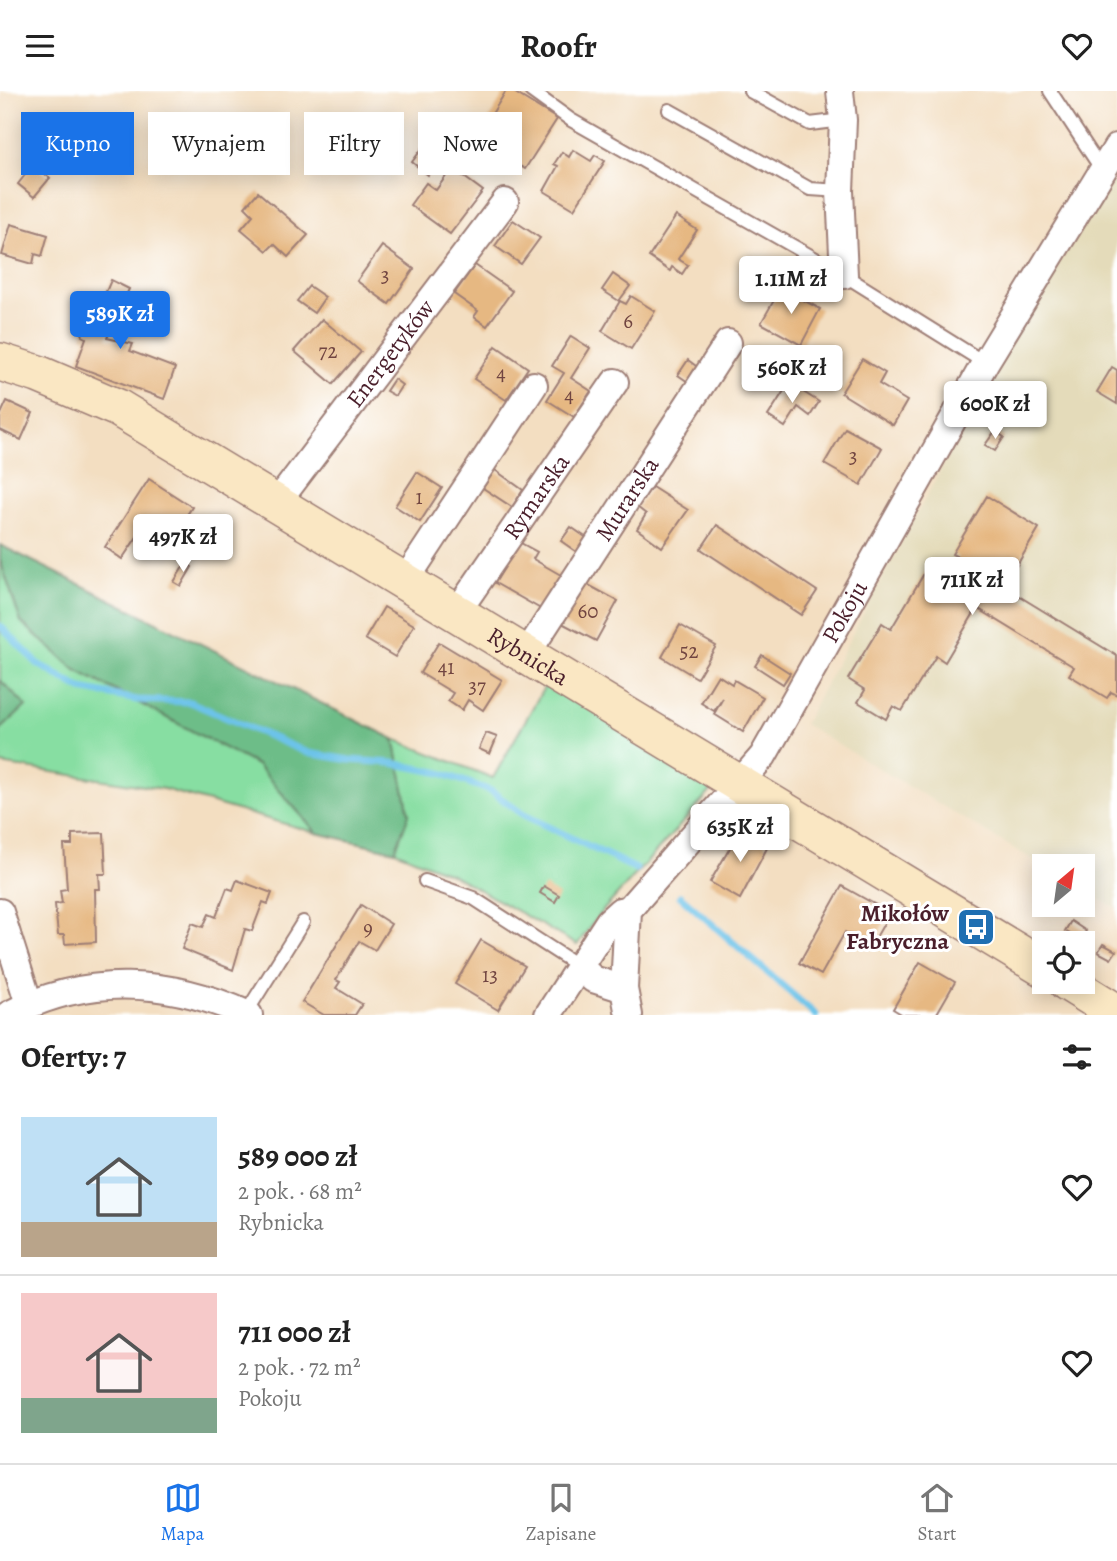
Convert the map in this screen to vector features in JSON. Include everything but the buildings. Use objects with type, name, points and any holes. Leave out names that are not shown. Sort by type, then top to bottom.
[{"type":"street","points":[[839,91],[843,120],[839,191],[844,275]]},
{"type":"street","name":"Pokoju","points":[[548,1015],[609,922],[620,911],[628,910],[763,756],[985,362],[1117,147]]},
{"type":"street","name":"Energetyków","points":[[276,504],[505,202]]},
{"type":"street","name":"Murarska","points":[[526,655],[728,343]]},
{"type":"street","name":"Rybnicka","points":[[0,362],[38,373],[118,408],[1032,961]]},
{"type":"street","name":"Rymarska","points":[[457,612],[615,382]]},
{"type":"street","points":[[405,581],[534,385]]},
{"type":"street","points":[[628,910],[624,989],[629,1015]]},
{"type":"street","points":[[0,912],[19,1009],[93,987],[142,986],[185,990],[248,1014]]},
{"type":"street","points":[[580,967],[593,979],[624,989]]},
{"type":"street","points":[[1086,994],[1117,1013]]},
{"type":"lane","points":[[531,91],[571,120],[844,275],[985,362]]},
{"type":"lane","points":[[750,91],[810,124],[843,120]]},
{"type":"lane","points":[[1050,91],[1102,170]]},
{"type":"lane","points":[[669,110],[810,189],[839,191]]},
{"type":"lane","points":[[425,881],[473,898],[580,967]]},
{"type":"lane","points":[[248,1014],[303,922]]},
{"type":"shaded area","points":[[1117,174],[1117,909],[1096,897],[1096,854],[1032,854],[1032,859],[804,724],[1020,322]]},
{"type":"green space","points":[[0,545],[394,739],[409,814],[395,851],[317,833],[257,765],[76,670],[21,622],[0,560]]},
{"type":"green space","points":[[0,560],[21,622],[76,670],[257,765],[317,833],[164,789],[0,764],[0,730],[26,706],[0,680]]},
{"type":"green space","points":[[0,680],[26,706],[0,730]]},
{"type":"green space","points":[[547,682],[722,779],[599,915],[577,945],[453,875],[395,851],[409,814],[394,739],[493,778]]},
{"type":"waterway","points":[[0,626],[38,664],[81,689],[137,700],[190,702],[308,753],[349,760],[392,763],[441,773],[491,791],[524,815],[636,869]]},
{"type":"waterway","points":[[680,896],[816,1015]]},
{"type":"place","name":"Mikołów Fabryczna","points":[[976,927]]}]
